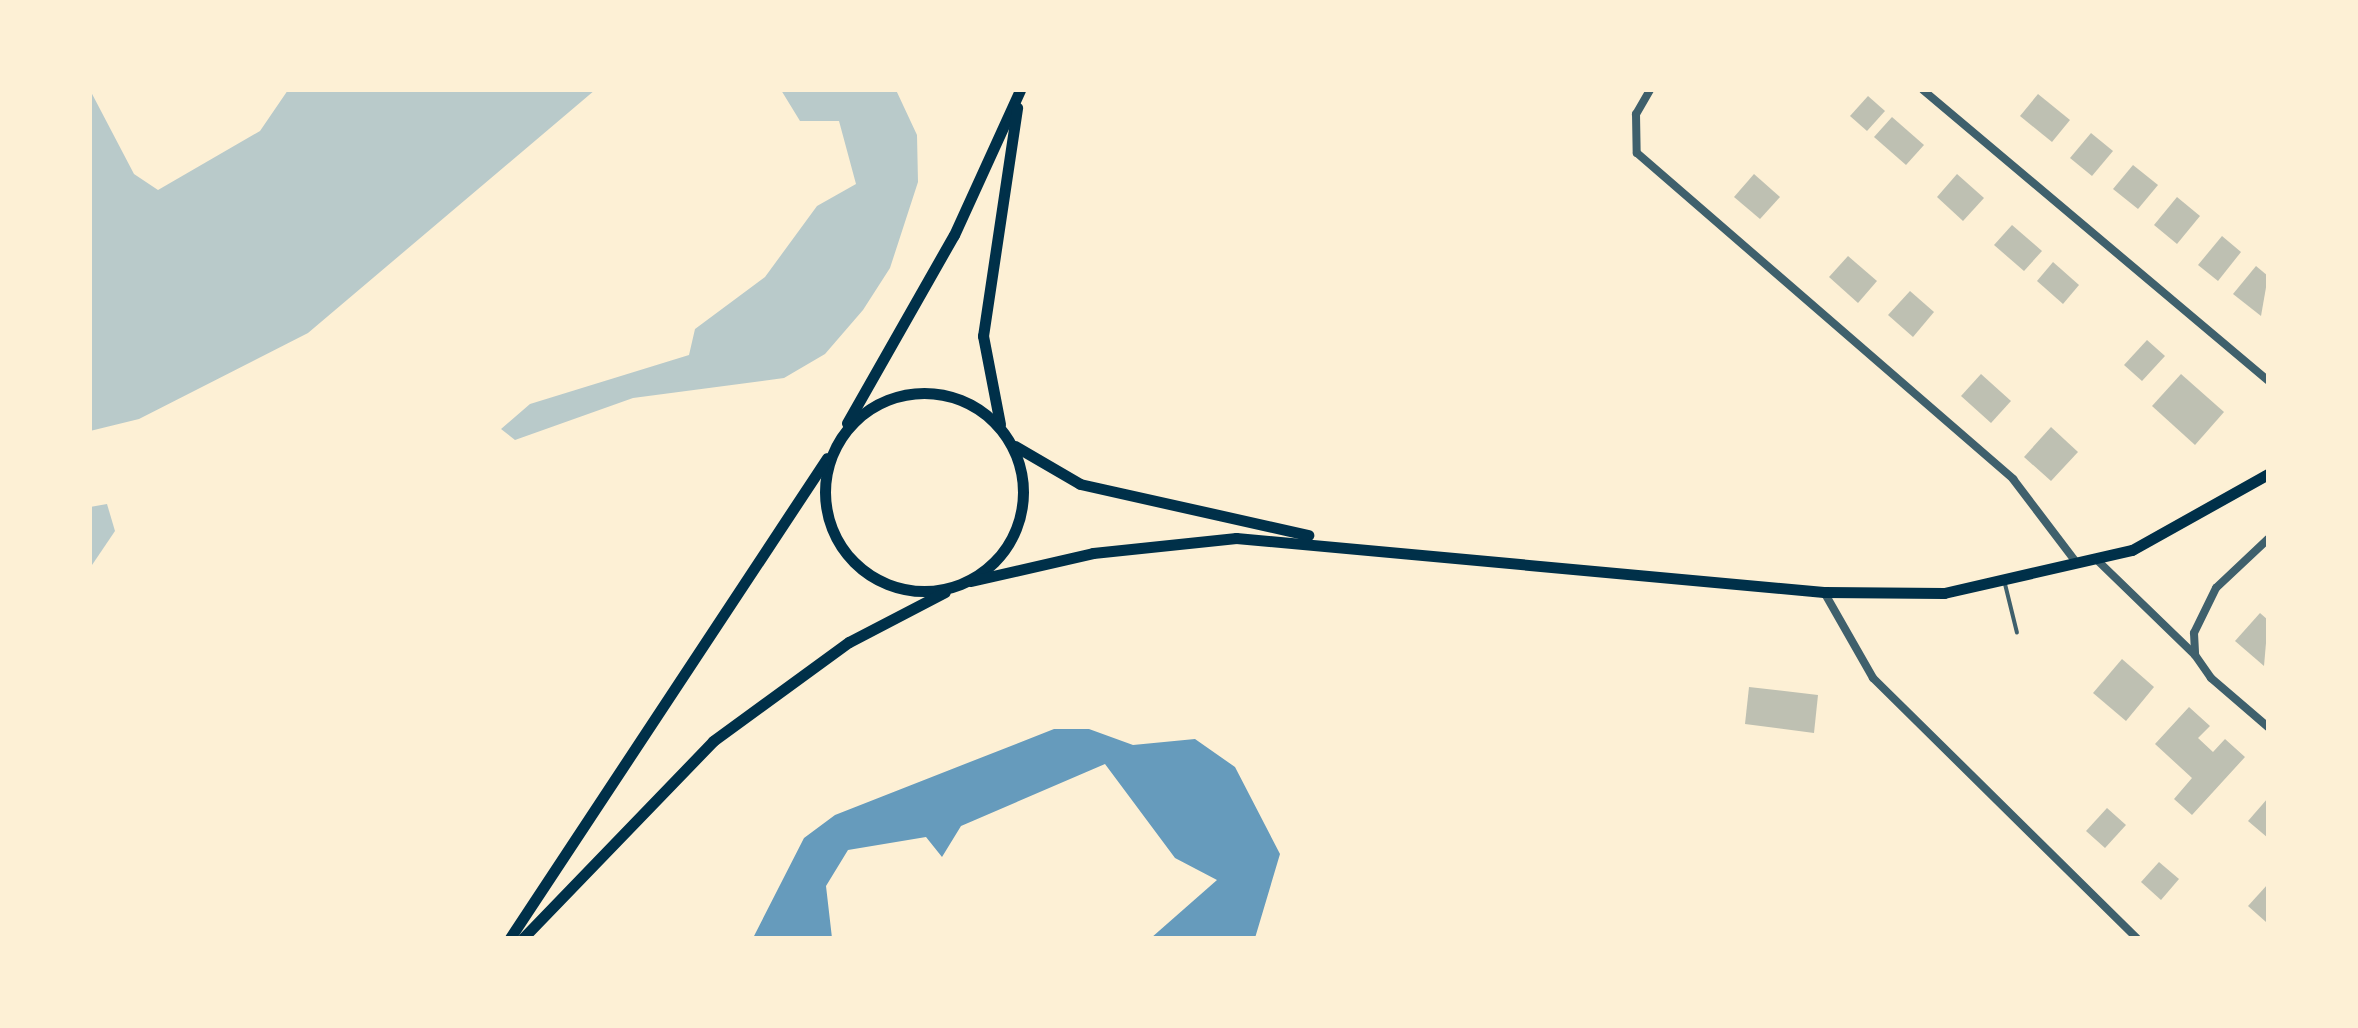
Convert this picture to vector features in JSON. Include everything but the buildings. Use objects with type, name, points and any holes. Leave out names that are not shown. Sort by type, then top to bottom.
[{"type":"main road","points":[[1020,90],[982,336],[1000,424],[1015,446],[1080,484],[1337,541]]},
{"type":"main road","points":[[510,938],[832,450],[954,234],[1020,90]]},
{"type":"main road","points":[[843,430],[870,408],[922,394],[1000,424]]},
{"type":"main road","points":[[971,582],[995,562],[1018,519],[1015,446]]},
{"type":"main road","points":[[832,450],[826,508],[846,554],[888,584],[946,591]]},
{"type":"main road","points":[[523,938],[713,741],[849,642],[971,582],[1178,540],[1337,541],[1824,592],[2004,584],[2097,560],[2206,515],[2268,474]]},
{"type":"street","points":[[1650,90],[1636,114],[1637,153],[1678,198],[2013,478],[2078,565]]},
{"type":"street","points":[[1923,90],[2268,381]]},
{"type":"street","points":[[2194,655],[2207,600],[2268,539]]},
{"type":"street","points":[[2097,560],[2268,726]]},
{"type":"street","points":[[1824,592],[1872,678],[2137,938]]},
{"type":"lane","points":[[2004,584],[2017,633]]},
{"type":"shaded area","points":[[90,90],[134,174],[158,190],[260,131],[288,90],[595,90],[308,333],[139,419],[90,431]]},
{"type":"shaded area","points":[[781,90],[896,90],[917,135],[918,182],[890,268],[863,310],[825,354],[784,378],[633,398],[515,440],[501,429],[530,404],[689,355],[695,329],[765,277],[817,206],[856,184],[839,121],[800,121]]},
{"type":"shaded area","points":[[107,504],[115,531],[90,568],[90,507]]},
{"type":"water","points":[[1054,729],[1089,729],[1133,745],[1195,739],[1235,767],[1280,854],[1255,938],[1151,938],[1217,880],[1175,858],[1105,764],[961,826],[942,857],[926,837],[848,850],[826,886],[832,938],[753,938],[804,838],[835,815]]}]
